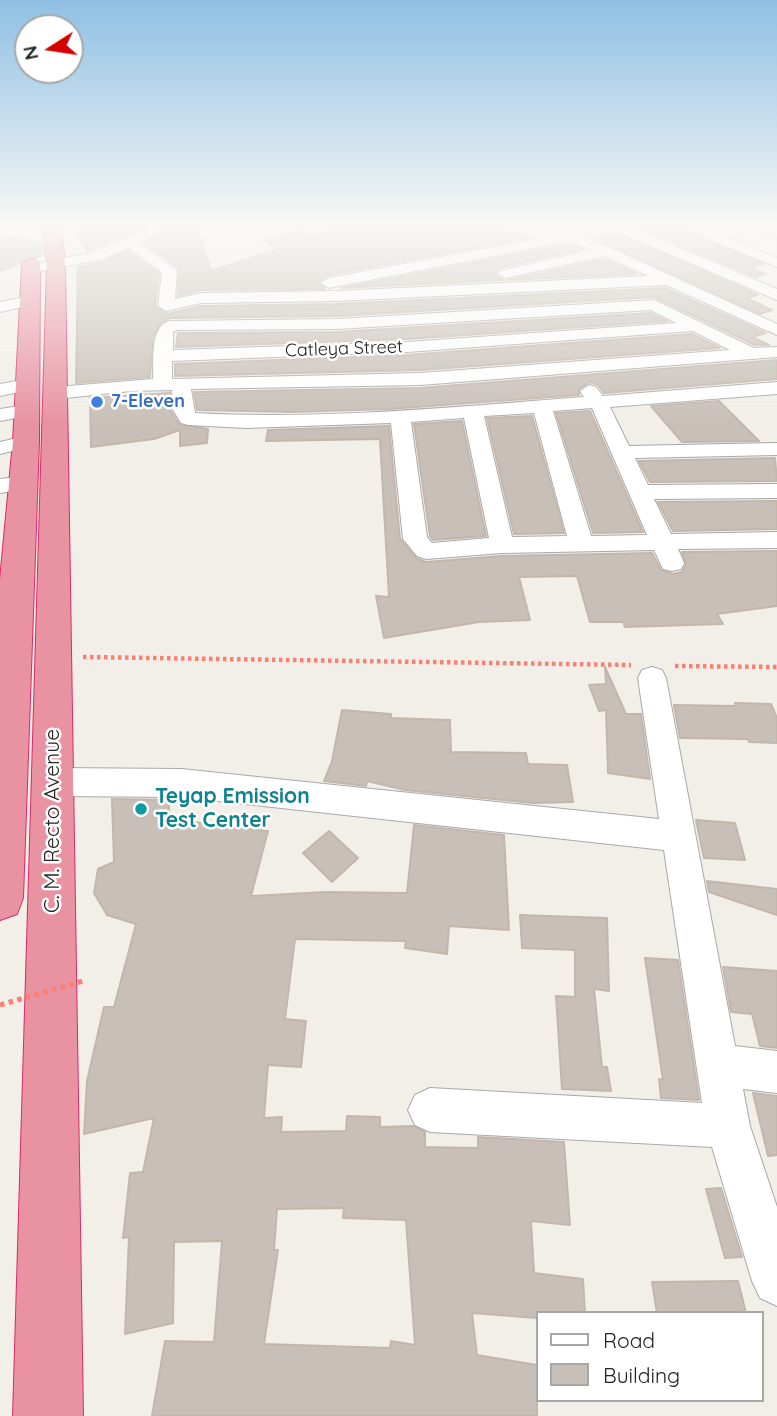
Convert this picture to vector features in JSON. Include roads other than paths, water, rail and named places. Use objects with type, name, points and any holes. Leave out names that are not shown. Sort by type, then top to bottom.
[{"type":"highway","name":"C. M. Recto Avenue","points":[[40,293],[12,485],[18,574],[54,656],[48,1416]]},
{"type":"highway","name":"C. M. Recto Avenue","points":[[0,898],[4,749],[18,574],[24,411],[15,304]]},
{"type":"street","points":[[167,293],[166,306],[201,298],[418,293]]},
{"type":"street","points":[[272,296],[285,293]]},
{"type":"street","points":[[476,293],[492,315],[564,367],[599,403],[673,563]]},
{"type":"street","points":[[697,293],[777,330]]},
{"type":"street","points":[[776,390],[400,417],[246,422],[194,420],[185,415],[172,385],[164,356],[165,331],[170,326],[177,325],[315,325],[654,304],[777,367]]},
{"type":"street","name":"Catleya Street","points":[[164,356],[524,340],[697,326]]},
{"type":"street","points":[[24,411],[172,385],[393,380],[777,352]]},
{"type":"street","points":[[542,408],[581,543]]},
{"type":"street","points":[[473,412],[502,545]]},
{"type":"street","points":[[400,417],[415,539],[426,551],[502,545],[777,540]]},
{"type":"street","points":[[622,452],[777,449]]},
{"type":"street","points":[[641,492],[777,491]]},
{"type":"street","points":[[650,670],[728,1126],[777,1281]]},
{"type":"street","points":[[54,782],[181,783],[678,836]]},
{"type":"street","points":[[718,1065],[777,1072]]},
{"type":"street","points":[[430,1110],[728,1126]]},
{"type":"place","name":"7-Eleven","points":[[97,402]]},
{"type":"place","name":"Teyap Emission Test Center","points":[[141,809]]}]
